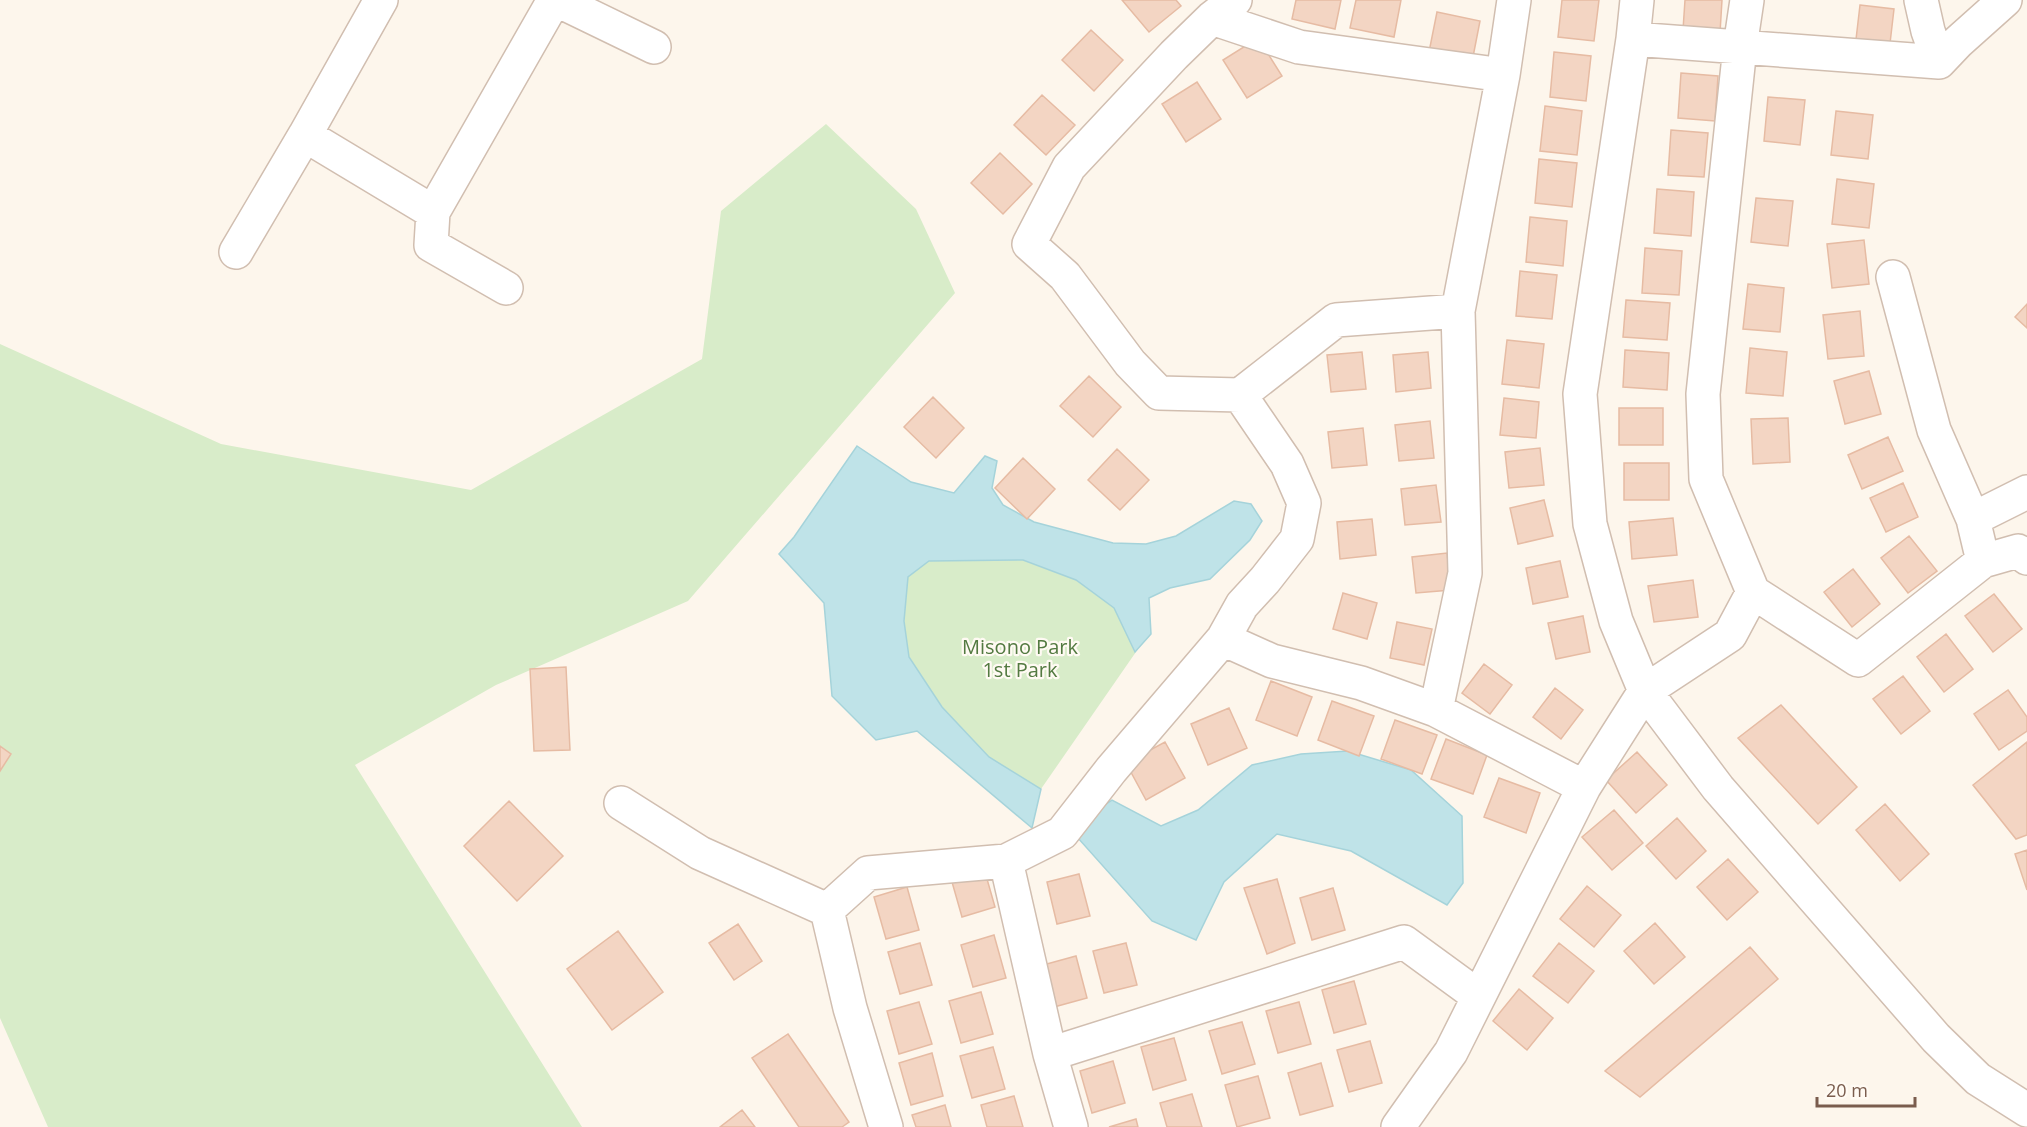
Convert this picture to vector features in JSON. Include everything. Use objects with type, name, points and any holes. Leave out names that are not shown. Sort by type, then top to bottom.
[{"type":"street","points":[[236,252],[381,0]]},
{"type":"street","points":[[506,288],[431,245],[433,212],[555,0],[654,47]]},
{"type":"street","points":[[1436,710],[1465,573],[1458,311],[1503,75],[1514,0]]},
{"type":"street","points":[[1637,0],[1580,394],[1590,524],[1616,621],[1645,691],[1718,788],[1936,1038],[1978,1079],[2027,1110]]},
{"type":"street","points":[[1747,0],[1703,394],[1706,479],[1753,592],[1858,660],[1983,561],[2018,550],[2027,558]]},
{"type":"street","points":[[1921,0],[1928,31],[1939,62]]},
{"type":"street","points":[[1939,62],[2005,0]]},
{"type":"street","points":[[1458,311],[1335,320],[1240,395],[1159,393],[1130,363],[1065,276],[1029,244],[1068,167],[1174,55],[1224,9],[1299,47],[1503,75]]},
{"type":"street","points":[[1633,39],[1939,62]]},
{"type":"street","points":[[305,135],[433,212]]},
{"type":"street","points":[[1893,276],[1934,430],[1973,519],[1983,561]]},
{"type":"street","points":[[827,910],[868,873],[1006,861],[1062,833],[1111,770],[1223,639],[1242,605],[1297,539],[1304,503],[1287,464],[1240,395]]},
{"type":"street","points":[[1973,519],[2027,492]]},
{"type":"street","points":[[1397,1127],[1451,1052],[1584,787],[1645,691],[1730,635],[1753,592]]},
{"type":"street","points":[[1223,639],[1272,661],[1361,683],[1436,710],[1584,787]]},
{"type":"street","points":[[621,803],[700,852],[827,910]]},
{"type":"street","points":[[1006,861],[1050,1054],[1071,1127]]},
{"type":"street","points":[[827,910],[850,1008],[886,1127]]},
{"type":"street","points":[[1050,1054],[1404,942],[1478,996]]},
{"type":"green space","points":[[826,124],[916,209],[955,293],[688,601],[496,685],[355,765],[582,1127],[48,1127],[0,1018],[0,344],[221,444],[471,490],[702,359],[721,211]]},
{"type":"green space","name":"Misono Park 1st Park","points":[[1023,560],[1076,580],[1114,608],[1138,649],[1041,789],[989,757],[942,707],[909,657],[904,621],[908,577],[929,561]]},
{"type":"water","points":[[857,446],[911,482],[954,493],[985,456],[997,461],[992,488],[1003,505],[1034,522],[1113,543],[1146,544],[1176,536],[1234,501],[1251,504],[1262,521],[1250,540],[1210,579],[1170,588],[1149,598],[1151,634],[1135,652],[1114,608],[1076,580],[1023,560],[929,561],[908,577],[904,621],[909,657],[942,707],[989,757],[1041,789],[1032,828],[917,731],[876,740],[832,696],[824,603],[779,554],[794,537]]},
{"type":"water","points":[[1348,751],[1411,770],[1462,816],[1463,883],[1447,905],[1351,851],[1277,834],[1224,882],[1196,940],[1152,921],[1069,828],[1112,800],[1161,826],[1198,810],[1252,765],[1301,754]]},
{"type":"building","points":[[1122,0],[1176,0],[1181,6],[1149,32]]},
{"type":"building","points":[[1296,0],[1341,0],[1335,29],[1292,19]]},
{"type":"building","points":[[1356,0],[1401,0],[1394,37],[1350,28]]},
{"type":"building","points":[[1562,0],[1599,0],[1594,41],[1558,37]]},
{"type":"building","points":[[1685,0],[1722,0],[1720,33],[1683,30]]},
{"type":"building","points":[[1860,5],[1894,9],[1889,52],[1855,48]]},
{"type":"building","points":[[1437,12],[1480,21],[1472,62],[1429,52]]},
{"type":"building","points":[[1091,30],[1123,60],[1094,91],[1062,60]]},
{"type":"building","points":[[1258,38],[1282,76],[1247,98],[1223,60]]},
{"type":"building","points":[[1554,52],[1591,56],[1586,101],[1550,97]]},
{"type":"building","points":[[1681,73],[1718,76],[1715,121],[1678,118]]},
{"type":"building","points":[[1197,82],[1221,119],[1186,142],[1162,104]]},
{"type":"building","points":[[1042,95],[1075,125],[1046,155],[1014,125]]},
{"type":"building","points":[[1768,97],[1805,100],[1800,145],[1764,141]]},
{"type":"building","points":[[1545,106],[1582,111],[1577,155],[1540,151]]},
{"type":"building","points":[[1836,111],[1873,115],[1868,159],[1831,155]]},
{"type":"building","points":[[1671,130],[1708,133],[1704,177],[1668,175]]},
{"type":"building","points":[[1000,153],[1032,184],[1003,214],[971,183]]},
{"type":"building","points":[[1539,159],[1577,163],[1572,207],[1535,203]]},
{"type":"building","points":[[1837,179],[1874,184],[1869,228],[1832,224]]},
{"type":"building","points":[[1657,189],[1694,192],[1691,236],[1654,233]]},
{"type":"building","points":[[1756,198],[1793,201],[1788,246],[1751,242]]},
{"type":"building","points":[[1530,217],[1567,221],[1563,266],[1526,262]]},
{"type":"building","points":[[1864,240],[1869,284],[1832,288],[1827,244]]},
{"type":"building","points":[[1645,248],[1682,251],[1679,295],[1642,293]]},
{"type":"building","points":[[1520,271],[1557,275],[1552,319],[1516,316]]},
{"type":"building","points":[[1748,284],[1784,288],[1780,332],[1743,329]]},
{"type":"building","points":[[1626,300],[1670,303],[1667,340],[1623,337]]},
{"type":"building","points":[[2027,304],[2027,328],[2015,317]]},
{"type":"building","points":[[1860,311],[1864,356],[1828,359],[1823,315]]},
{"type":"building","points":[[1507,340],[1544,344],[1539,388],[1502,384]]},
{"type":"building","points":[[1750,348],[1787,352],[1783,396],[1746,393]]},
{"type":"building","points":[[1625,350],[1669,353],[1667,390],[1623,387]]},
{"type":"building","points":[[1362,352],[1366,389],[1331,392],[1327,355]]},
{"type":"building","points":[[1428,352],[1431,388],[1396,392],[1393,355]]},
{"type":"building","points":[[1869,371],[1881,414],[1845,424],[1834,381]]},
{"type":"building","points":[[1089,376],[1121,407],[1093,437],[1060,406]]},
{"type":"building","points":[[933,397],[964,428],[936,458],[904,427]]},
{"type":"building","points":[[1504,398],[1539,402],[1536,438],[1500,435]]},
{"type":"building","points":[[1619,408],[1663,408],[1663,445],[1619,445]]},
{"type":"building","points":[[1788,418],[1790,462],[1753,464],[1751,419]]},
{"type":"building","points":[[1430,421],[1434,458],[1399,461],[1395,425]]},
{"type":"building","points":[[1363,428],[1367,465],[1332,468],[1328,432]]},
{"type":"building","points":[[1888,437],[1903,471],[1862,489],[1848,455]]},
{"type":"building","points":[[1540,448],[1544,485],[1509,488],[1505,452]]},
{"type":"building","points":[[1117,449],[1149,480],[1120,510],[1088,480]]},
{"type":"building","points":[[1023,458],[1055,489],[1027,519],[995,488]]},
{"type":"building","points":[[1624,463],[1669,463],[1669,500],[1624,500]]},
{"type":"building","points":[[1903,483],[1918,517],[1886,532],[1870,498]]},
{"type":"building","points":[[1436,485],[1441,522],[1405,525],[1401,489]]},
{"type":"building","points":[[1544,500],[1553,536],[1518,544],[1510,508]]},
{"type":"building","points":[[1673,518],[1677,555],[1632,559],[1629,522]]},
{"type":"building","points":[[1372,519],[1376,555],[1340,559],[1337,522]]},
{"type":"building","points":[[1909,536],[1937,571],[1908,593],[1881,558]]},
{"type":"building","points":[[1447,553],[1451,590],[1416,593],[1412,557]]},
{"type":"building","points":[[1560,561],[1568,597],[1533,604],[1526,568]]},
{"type":"building","points":[[1853,569],[1880,604],[1852,627],[1824,592]]},
{"type":"building","points":[[1693,580],[1698,617],[1654,622],[1648,586]]},
{"type":"building","points":[[1343,593],[1377,603],[1367,639],[1333,629]]},
{"type":"building","points":[[1994,594],[2022,629],[1993,652],[1965,616]]},
{"type":"building","points":[[1583,616],[1590,652],[1556,659],[1548,623]]},
{"type":"building","points":[[1397,622],[1432,629],[1424,665],[1390,658]]},
{"type":"building","points":[[1946,634],[1973,669],[1944,692],[1917,657]]},
{"type":"building","points":[[1484,664],[1512,685],[1490,714],[1462,693]]},
{"type":"building","points":[[566,667],[570,750],[534,751],[530,669]]},
{"type":"building","points":[[1903,676],[1930,711],[1901,734],[1873,699]]},
{"type":"building","points":[[1271,681],[1312,697],[1297,736],[1256,720]]},
{"type":"building","points":[[1555,688],[1583,710],[1561,739],[1533,717]]},
{"type":"building","points":[[2008,690],[2027,717],[2027,731],[1999,750],[1974,714]]},
{"type":"building","points":[[1332,701],[1374,716],[1359,756],[1318,740]]},
{"type":"building","points":[[1781,705],[1857,787],[1818,824],[1738,738]]},
{"type":"building","points":[[1229,708],[1247,748],[1208,765],[1191,724]]},
{"type":"building","points":[[1395,720],[1437,735],[1422,774],[1381,759]]},
{"type":"building","points":[[1446,739],[1487,755],[1473,794],[1431,779]]},
{"type":"building","points":[[1165,742],[1185,778],[1146,800],[1126,763]]},
{"type":"building","points":[[2027,742],[2027,835],[2016,839],[1973,785]]},
{"type":"building","points":[[0,746],[11,754],[0,771]]},
{"type":"building","points":[[1637,752],[1667,785],[1636,813],[1606,780]]},
{"type":"building","points":[[1499,778],[1540,793],[1526,833],[1484,817]]},
{"type":"building","points":[[509,801],[563,856],[517,901],[464,846]]},
{"type":"building","points":[[1885,804],[1929,854],[1900,881],[1856,830]]},
{"type":"building","points":[[1614,810],[1643,843],[1612,870],[1582,837]]},
{"type":"building","points":[[1677,818],[1706,851],[1676,879],[1646,846]]},
{"type":"building","points":[[2027,850],[2027,890],[2015,854]]},
{"type":"building","points":[[1728,859],[1758,892],[1727,920],[1697,887]]},
{"type":"building","points":[[983,865],[995,907],[962,917],[950,875]]},
{"type":"building","points":[[1079,874],[1090,916],[1057,924],[1047,882]]},
{"type":"building","points":[[1277,879],[1295,943],[1267,954],[1244,888]]},
{"type":"building","points":[[1587,886],[1621,915],[1594,947],[1560,919]]},
{"type":"building","points":[[907,887],[919,930],[886,939],[874,897]]},
{"type":"building","points":[[1333,888],[1345,930],[1312,940],[1300,898]]},
{"type":"building","points":[[1655,923],[1685,957],[1654,984],[1624,951]]},
{"type":"building","points":[[738,924],[762,961],[734,980],[709,943]]},
{"type":"building","points":[[618,931],[663,992],[612,1030],[567,969]]},
{"type":"building","points":[[994,935],[1006,978],[973,987],[961,945]]},
{"type":"building","points":[[920,943],[932,985],[900,994],[888,952]]},
{"type":"building","points":[[1126,943],[1137,985],[1104,993],[1093,951]]},
{"type":"building","points":[[1559,943],[1594,971],[1568,1003],[1533,976]]},
{"type":"building","points":[[1750,947],[1778,979],[1640,1097],[1605,1071]]},
{"type":"building","points":[[1076,956],[1087,998],[1054,1007],[1043,965]]},
{"type":"building","points":[[1354,981],[1366,1024],[1334,1033],[1322,990]]},
{"type":"building","points":[[1519,989],[1553,1018],[1527,1050],[1493,1021]]},
{"type":"building","points":[[981,992],[993,1034],[961,1043],[949,1001]]},
{"type":"building","points":[[919,1002],[932,1044],[899,1054],[887,1011]]},
{"type":"building","points":[[1299,1002],[1311,1044],[1278,1053],[1266,1011]]},
{"type":"building","points":[[1242,1022],[1255,1064],[1222,1074],[1209,1031]]},
{"type":"building","points":[[788,1034],[849,1122],[842,1127],[799,1127],[752,1058]]},
{"type":"building","points":[[1174,1038],[1186,1080],[1153,1090],[1141,1047]]},
{"type":"building","points":[[1370,1041],[1382,1083],[1349,1092],[1337,1050]]},
{"type":"building","points":[[993,1047],[1005,1089],[972,1098],[960,1056]]},
{"type":"building","points":[[932,1053],[943,1096],[911,1105],[899,1063]]},
{"type":"building","points":[[1113,1061],[1125,1103],[1092,1113],[1080,1071]]},
{"type":"building","points":[[1321,1063],[1333,1106],[1300,1115],[1288,1073]]},
{"type":"building","points":[[1258,1076],[1270,1118],[1237,1127],[1225,1085]]},
{"type":"building","points":[[1192,1094],[1202,1127],[1167,1127],[1160,1103]]},
{"type":"building","points":[[1014,1096],[1023,1127],[987,1127],[981,1105]]},
{"type":"building","points":[[945,1105],[951,1127],[916,1127],[912,1115]]},
{"type":"building","points":[[742,1110],[755,1127],[720,1127]]},
{"type":"building","points":[[1136,1119],[1138,1127],[1109,1127]]}]
